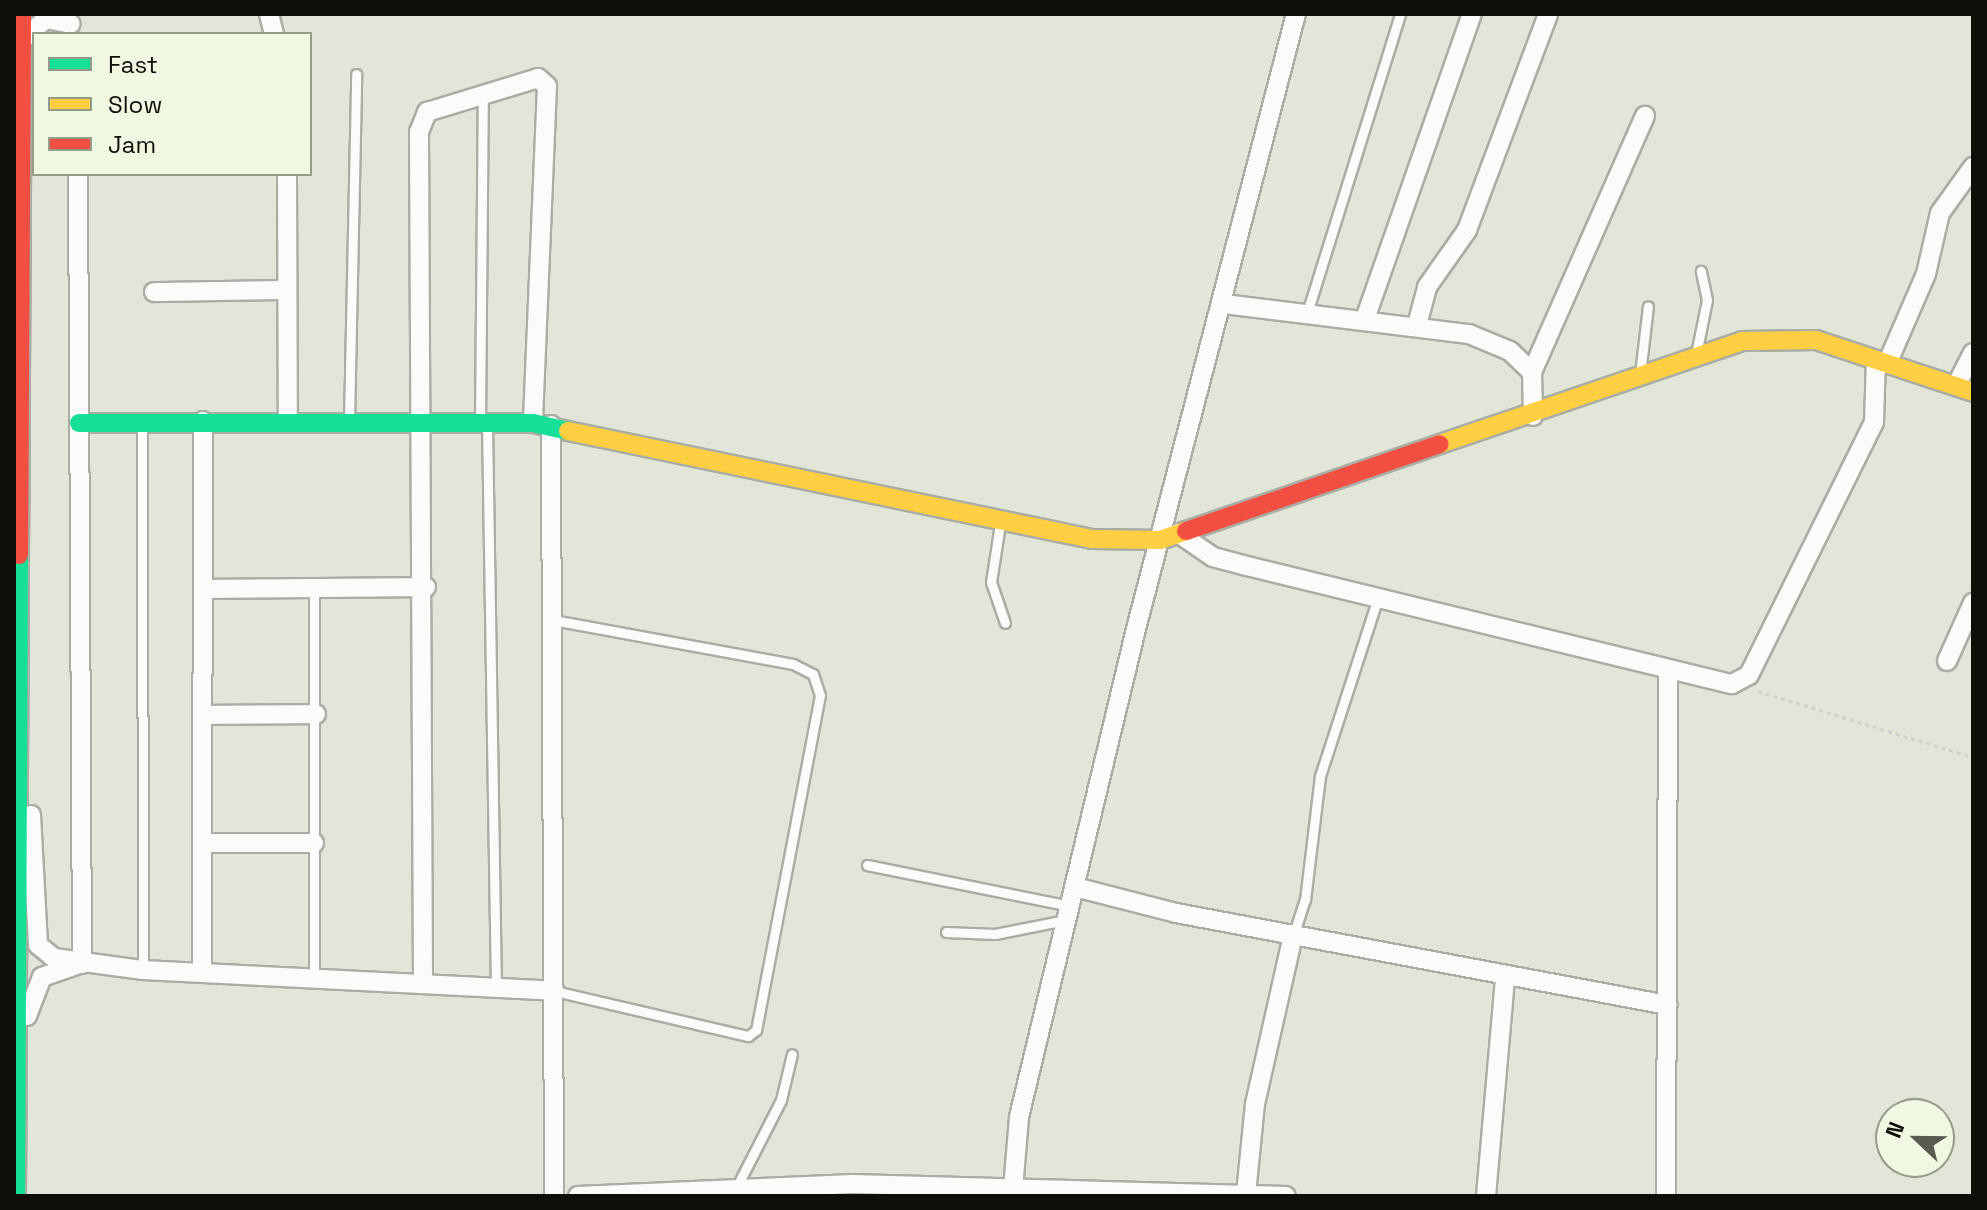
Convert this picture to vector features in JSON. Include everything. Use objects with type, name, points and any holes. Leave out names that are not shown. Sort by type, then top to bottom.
[{"type":"main road","points":[[16,1196],[22,14]]},
{"type":"main road","points":[[79,423],[349,421],[542,424],[1000,524],[1092,539],[1160,540],[1533,416],[1742,341],[1791,336],[1965,389]]},
{"type":"main road","points":[[14,803],[20,721]]},
{"type":"street","points":[[1004,1190],[1019,1117],[1160,540],[1224,304],[1296,14]]},
{"type":"street","points":[[1365,319],[1472,14]]},
{"type":"street","points":[[1417,325],[1427,287],[1467,230],[1548,14]]},
{"type":"street","points":[[22,40],[46,19],[71,24]]},
{"type":"street","points":[[423,980],[426,587],[421,422],[419,132],[427,112],[531,78],[547,86],[542,424],[553,620],[554,1196]]},
{"type":"street","points":[[1533,416],[1532,372],[1645,116]]},
{"type":"street","points":[[1178,533],[1213,557],[1732,684],[1749,675],[1874,422],[1882,362],[1926,274],[1940,213],[1973,167]]},
{"type":"street","points":[[78,176],[82,964]]},
{"type":"street","points":[[287,176],[288,421]]},
{"type":"street","points":[[154,292],[287,290]]},
{"type":"street","points":[[1224,304],[1417,325],[1494,344],[1532,372]]},
{"type":"street","points":[[1965,389],[1973,353]]},
{"type":"street","points":[[202,972],[205,843],[203,421]]},
{"type":"street","points":[[205,589],[426,587]]},
{"type":"street","points":[[1947,661],[1973,603]]},
{"type":"street","points":[[1666,1196],[1668,669]]},
{"type":"street","points":[[205,715],[316,714]]},
{"type":"street","points":[[20,721],[38,945],[82,964],[143,970],[423,980],[554,991]]},
{"type":"street","points":[[205,843],[314,843]]},
{"type":"street","points":[[1072,904],[1293,936],[1505,978],[1667,1005]]},
{"type":"street","points":[[1246,1194],[1260,1075],[1293,936]]},
{"type":"street","points":[[18,1058],[42,977],[82,964]]},
{"type":"street","points":[[1486,1196],[1505,978]]},
{"type":"street","points":[[578,1196],[734,1191],[1004,1190],[1286,1196]]},
{"type":"lane","points":[[1307,313],[1400,14]]},
{"type":"lane","points":[[349,421],[356,74]]},
{"type":"lane","points":[[483,93],[483,422],[496,988]]},
{"type":"lane","points":[[1695,357],[1706,314],[1701,271]]},
{"type":"lane","points":[[1640,378],[1648,306]]},
{"type":"lane","points":[[142,421],[143,970]]},
{"type":"lane","points":[[1000,524],[991,582],[1005,623]]},
{"type":"lane","points":[[314,588],[314,977]]},
{"type":"lane","points":[[1293,936],[1305,900],[1320,776],[1378,597]]},
{"type":"lane","points":[[553,620],[793,664],[813,674],[820,695],[756,1030],[748,1036],[554,991]]},
{"type":"lane","points":[[867,865],[1072,904]]},
{"type":"lane","points":[[946,932],[995,934],[1072,904]]},
{"type":"lane","points":[[734,1191],[781,1100],[792,1054]]},
{"type":"path","points":[[1732,684],[1973,757]]},
{"type":"traffic: fast","points":[[79,423],[533,423],[568,431]]},
{"type":"traffic: fast","points":[[16,1196],[19,555]]},
{"type":"traffic: slow","points":[[1440,444],[1742,341],[1816,340],[1973,392]]},
{"type":"traffic: slow","points":[[568,431],[1092,539],[1160,540],[1186,531]]},
{"type":"traffic: jam","points":[[19,555],[22,14]]},
{"type":"traffic: jam","points":[[1186,531],[1440,444]]}]
